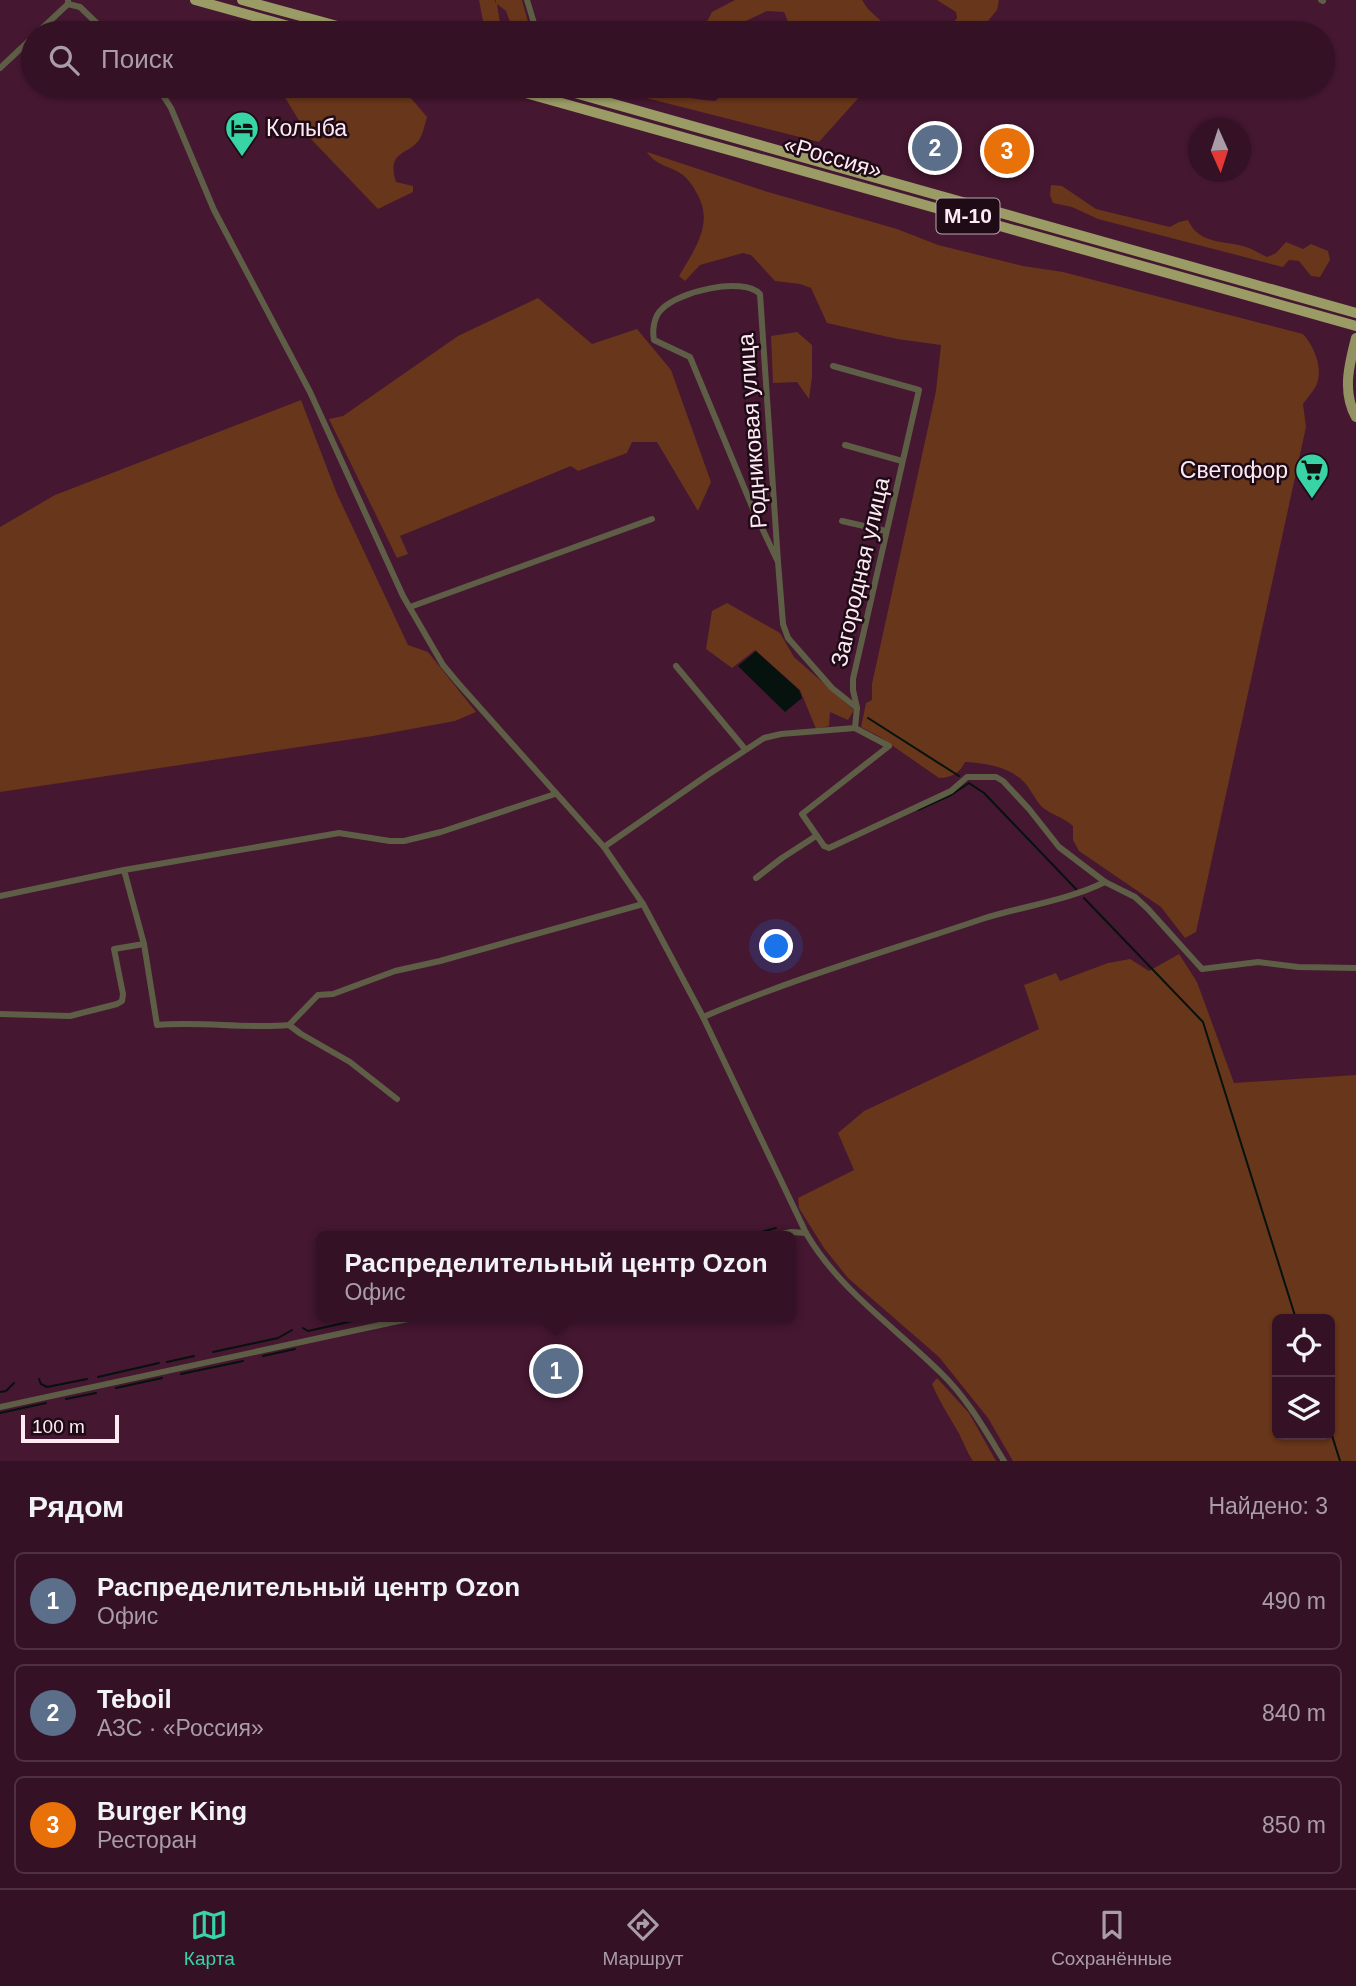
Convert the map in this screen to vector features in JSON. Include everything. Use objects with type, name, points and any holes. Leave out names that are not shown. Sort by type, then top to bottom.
[{"type":"highway","points":[[195,0],[271,21]]},
{"type":"highway","points":[[242,0],[319,21]]},
{"type":"highway","name":"«Россия»","points":[[544,98],[1356,326]]},
{"type":"highway","name":"«Россия»","points":[[598,98],[1356,313]]},
{"type":"main road","points":[[1356,338],[1348,387],[1350,403],[1356,417]]},
{"type":"street","points":[[527,0],[533,21]]},
{"type":"street","points":[[49,21],[68,2],[80,7],[95,21]]},
{"type":"street","points":[[0,68],[21,48]]},
{"type":"street","points":[[165,98],[172,108],[214,210],[310,392],[410,607],[443,665],[604,847],[643,904],[704,1017],[806,1233],[821,1257],[846,1285],[957,1390],[975,1413],[1004,1461]]},
{"type":"street","name":"Родниковая улица","points":[[778,562],[752,509],[690,357],[656,342],[653,332],[660,310],[674,301],[698,292],[723,286],[746,287],[757,291],[761,298],[783,624],[788,638],[832,688],[857,708]]},
{"type":"street","name":"Загородная улица","points":[[833,366],[919,390],[853,679],[852,690],[857,708],[855,729]]},
{"type":"street","points":[[845,445],[902,461]]},
{"type":"street","points":[[410,607],[652,519]]},
{"type":"street","points":[[842,521],[886,531]]},
{"type":"street","points":[[676,666],[746,749]]},
{"type":"street","points":[[604,847],[764,738],[781,734],[855,729],[889,746],[802,814],[824,846],[829,848],[951,791],[967,777],[996,777],[1029,809],[1059,847],[1105,882],[1135,897],[1202,969],[1258,962],[1298,967],[1356,968]]},
{"type":"street","points":[[0,896],[124,870],[328,834],[404,841],[441,832],[555,793]]},
{"type":"street","points":[[756,878],[816,836]]},
{"type":"street","points":[[124,870],[144,944],[157,1025],[289,1024],[318,995],[333,994],[396,971],[643,904]]},
{"type":"street","points":[[704,1017],[786,983],[934,937],[982,919],[1057,901],[1105,882]]},
{"type":"street","points":[[0,1014],[71,1017],[122,1002],[123,994],[114,949],[144,944]]},
{"type":"street","points":[[289,1024],[301,1034],[350,1062],[397,1100]]},
{"type":"street","points":[[796,1232],[806,1233]]},
{"type":"street","points":[[0,1407],[394,1322]]},
{"type":"shaded area","points":[[479,0],[495,0],[496,4],[496,0],[522,0],[528,21],[510,21],[506,11],[497,4],[500,21],[483,21]]},
{"type":"shaded area","points":[[735,0],[862,0],[881,21],[788,21],[784,12],[767,11],[746,21],[707,21],[712,12]]},
{"type":"shaded area","points":[[937,0],[999,0],[997,10],[988,21],[955,21],[956,12]]},
{"type":"shaded area","points":[[285,98],[411,98],[427,117],[419,140],[400,155],[394,164],[396,182],[413,186],[413,192],[378,209],[309,137]]},
{"type":"shaded area","points":[[646,98],[715,101],[719,98],[858,98],[819,142]]},
{"type":"shaded area","points":[[647,152],[768,192],[897,229],[938,245],[1023,266],[1063,272],[1303,334],[1307,339],[1317,358],[1318,379],[1303,404],[1306,427],[1196,932],[1185,938],[1161,907],[1079,851],[1073,840],[1073,826],[1041,806],[1025,783],[1012,773],[990,765],[965,762],[955,774],[939,778],[861,727],[866,703],[872,700],[872,684],[936,391],[941,345],[897,339],[827,323],[811,288],[775,281],[751,255],[743,253],[700,265],[685,281],[679,276],[701,235],[704,214],[701,203],[685,177],[659,163]]},
{"type":"shaded area","points":[[1051,185],[1062,186],[1096,209],[1170,227],[1188,220],[1205,238],[1246,247],[1267,257],[1276,253],[1286,242],[1303,249],[1311,244],[1328,251],[1330,260],[1320,277],[1311,276],[1299,261],[1289,260],[1283,267],[1098,219],[1072,207],[1053,203]]},
{"type":"shaded area","points":[[538,298],[592,344],[637,329],[671,370],[711,482],[698,511],[657,442],[632,442],[627,453],[578,471],[571,466],[400,536],[408,554],[397,558],[329,419],[343,416],[458,336]]},
{"type":"shaded area","points":[[797,332],[812,345],[809,399],[797,382],[773,383],[771,336]]},
{"type":"shaded area","points":[[301,400],[337,494],[408,645],[428,652],[476,712],[455,721],[373,736],[0,792],[0,527],[55,495]]},
{"type":"shaded area","points":[[727,603],[780,633],[794,657],[854,710],[848,720],[830,712],[829,726],[816,729],[800,690],[755,650],[732,668],[706,649],[712,611]]},
{"type":"shaded area","points":[[756,651],[799,690],[802,698],[785,712],[738,666]]},
{"type":"shaded area","points":[[1179,954],[1197,982],[1234,1083],[1356,1075],[1356,1461],[1013,1461],[988,1418],[939,1357],[848,1278],[824,1248],[799,1208],[798,1198],[854,1170],[838,1133],[864,1111],[1039,1029],[1024,985],[1056,973],[1060,981],[1108,963],[1130,959],[1149,971]]},
{"type":"shaded area","points":[[937,1378],[969,1413],[996,1461],[973,1461],[932,1384]]},
{"type":"waterway","points":[[868,718],[959,776]]},
{"type":"waterway","points":[[918,810],[951,795],[969,783],[984,793],[1076,889]]},
{"type":"waterway","points":[[1084,898],[1203,1022],[1294,1314]]},
{"type":"waterway","points":[[765,1231],[776,1228]]},
{"type":"waterway","points":[[303,1328],[308,1331],[348,1322]]},
{"type":"waterway","points":[[213,1352],[278,1338],[292,1330]]},
{"type":"waterway","points":[[263,1356],[295,1349]]},
{"type":"waterway","points":[[167,1362],[194,1356]]},
{"type":"waterway","points":[[181,1374],[243,1361]]},
{"type":"waterway","points":[[98,1377],[159,1363]]},
{"type":"waterway","points":[[116,1388],[162,1378]]},
{"type":"waterway","points":[[39,1379],[41,1384],[47,1387],[87,1379]]},
{"type":"waterway","points":[[0,1392],[6,1391],[14,1383]]},
{"type":"waterway","points":[[66,1399],[96,1393]]},
{"type":"waterway","points":[[0,1413],[46,1403]]},
{"type":"waterway","points":[[1333,1440],[1340,1461]]},
{"type":"place","name":"Teboil","points":[[935,148]]},
{"type":"place","name":"Burger King","points":[[1007,151]]},
{"type":"place","name":"Колыба","points":[[242,158]]},
{"type":"place","name":"Светофор","points":[[1312,500]]},
{"type":"place","name":"Распределительный центр Ozon","points":[[556,1371]]}]
